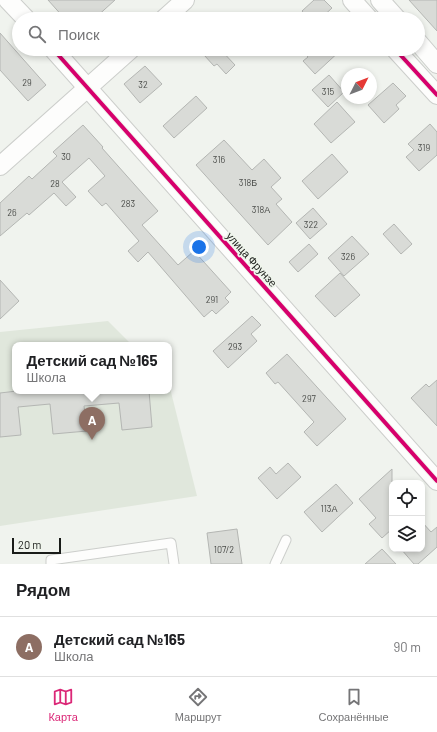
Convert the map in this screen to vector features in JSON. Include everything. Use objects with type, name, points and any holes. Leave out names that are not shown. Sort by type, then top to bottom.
[{"type":"street","points":[[8,0],[19,12]]},
{"type":"street","points":[[171,12],[184,0]]},
{"type":"street","points":[[352,0],[362,12]]},
{"type":"street","points":[[380,0],[391,12]]},
{"type":"street","points":[[425,50],[437,64]]},
{"type":"street","name":"улица Фрунзе","points":[[59,56],[437,482]]},
{"type":"street","points":[[0,166],[123,56]]},
{"type":"street","points":[[401,56],[437,95]]},
{"type":"lane","points":[[275,564],[286,540]]},
{"type":"lane","points":[[51,564],[51,560],[171,543],[174,564]]},
{"type":"shaded area","points":[[108,321],[129,342],[12,342],[12,394],[172,394],[197,496],[0,526],[0,332]]},
{"type":"building","points":[[48,0],[115,0],[102,12],[59,12]]},
{"type":"building","points":[[314,0],[324,0],[332,8],[328,12],[302,11]]},
{"type":"building","points":[[409,0],[437,0],[437,31],[425,18],[425,12],[420,12]]},
{"type":"building","points":[[0,33],[12,47],[12,56],[20,56],[46,85],[28,101],[0,70]]},
{"type":"building","points":[[205,56],[227,56],[235,65],[226,74],[217,64],[214,66]]},
{"type":"building","points":[[307,56],[334,56],[315,74],[303,61],[308,57]]},
{"type":"building","points":[[145,66],[162,84],[140,103],[124,84]]},
{"type":"building","points":[[329,75],[341,89],[341,95],[328,107],[312,90]]},
{"type":"building","points":[[393,83],[406,96],[396,105],[399,109],[384,123],[368,105],[377,104],[377,97]]},
{"type":"building","points":[[196,96],[207,108],[174,138],[163,126]]},
{"type":"building","points":[[337,102],[355,122],[331,143],[314,124]]},
{"type":"building","points":[[430,124],[437,132],[437,155],[419,171],[406,157],[414,150],[408,144]]},
{"type":"building","points":[[83,125],[158,211],[142,225],[178,265],[194,251],[231,292],[225,298],[229,302],[216,314],[212,310],[204,317],[148,252],[138,262],[128,251],[139,241],[106,203],[102,206],[88,191],[105,176],[89,158],[62,182],[76,197],[66,206],[54,193],[29,215],[27,213],[0,236],[0,203],[29,176],[32,179],[57,156],[53,152]]},
{"type":"building","points":[[224,140],[252,170],[264,159],[281,178],[271,187],[282,199],[276,204],[292,222],[268,245],[196,165]]},
{"type":"building","points":[[332,154],[348,172],[318,199],[302,181]]},
{"type":"building","points":[[313,208],[327,224],[310,239],[296,223]]},
{"type":"building","points":[[394,224],[412,244],[401,254],[383,234]]},
{"type":"building","points":[[352,236],[369,254],[344,276],[328,258]]},
{"type":"building","points":[[309,244],[318,254],[298,272],[289,262]]},
{"type":"building","points":[[340,273],[360,295],[335,317],[315,296]]},
{"type":"building","points":[[0,280],[19,301],[0,319]]},
{"type":"building","points":[[252,316],[261,325],[251,334],[257,341],[228,368],[213,351]]},
{"type":"building","points":[[287,354],[346,419],[317,446],[304,432],[314,422],[278,382],[275,384],[266,373]]},
{"type":"building","points":[[437,380],[437,426],[411,398],[426,384],[429,387]]},
{"type":"building","points":[[12,392],[12,394],[149,394],[152,427],[122,430],[119,403],[84,406],[87,431],[53,434],[50,404],[18,407],[21,435],[0,437],[0,393]]},
{"type":"building","points":[[288,463],[301,477],[277,499],[258,478],[270,467],[276,474]]},
{"type":"building","points":[[392,469],[392,480],[389,480],[389,532],[382,538],[369,524],[376,518],[359,499]]},
{"type":"building","points":[[336,484],[353,503],[322,532],[304,512]]},
{"type":"building","points":[[425,525],[431,532],[437,527],[437,547],[418,564],[414,564],[404,552],[425,552]]},
{"type":"building","points":[[237,529],[242,564],[211,564],[207,533]]},
{"type":"building","points":[[382,549],[396,564],[365,564]]},
{"type":"cycle path","points":[[59,56],[437,481]]},
{"type":"cycle path","points":[[401,56],[437,95]]},
{"type":"place","name":"Детский сад №165","points":[[92,440]]}]
